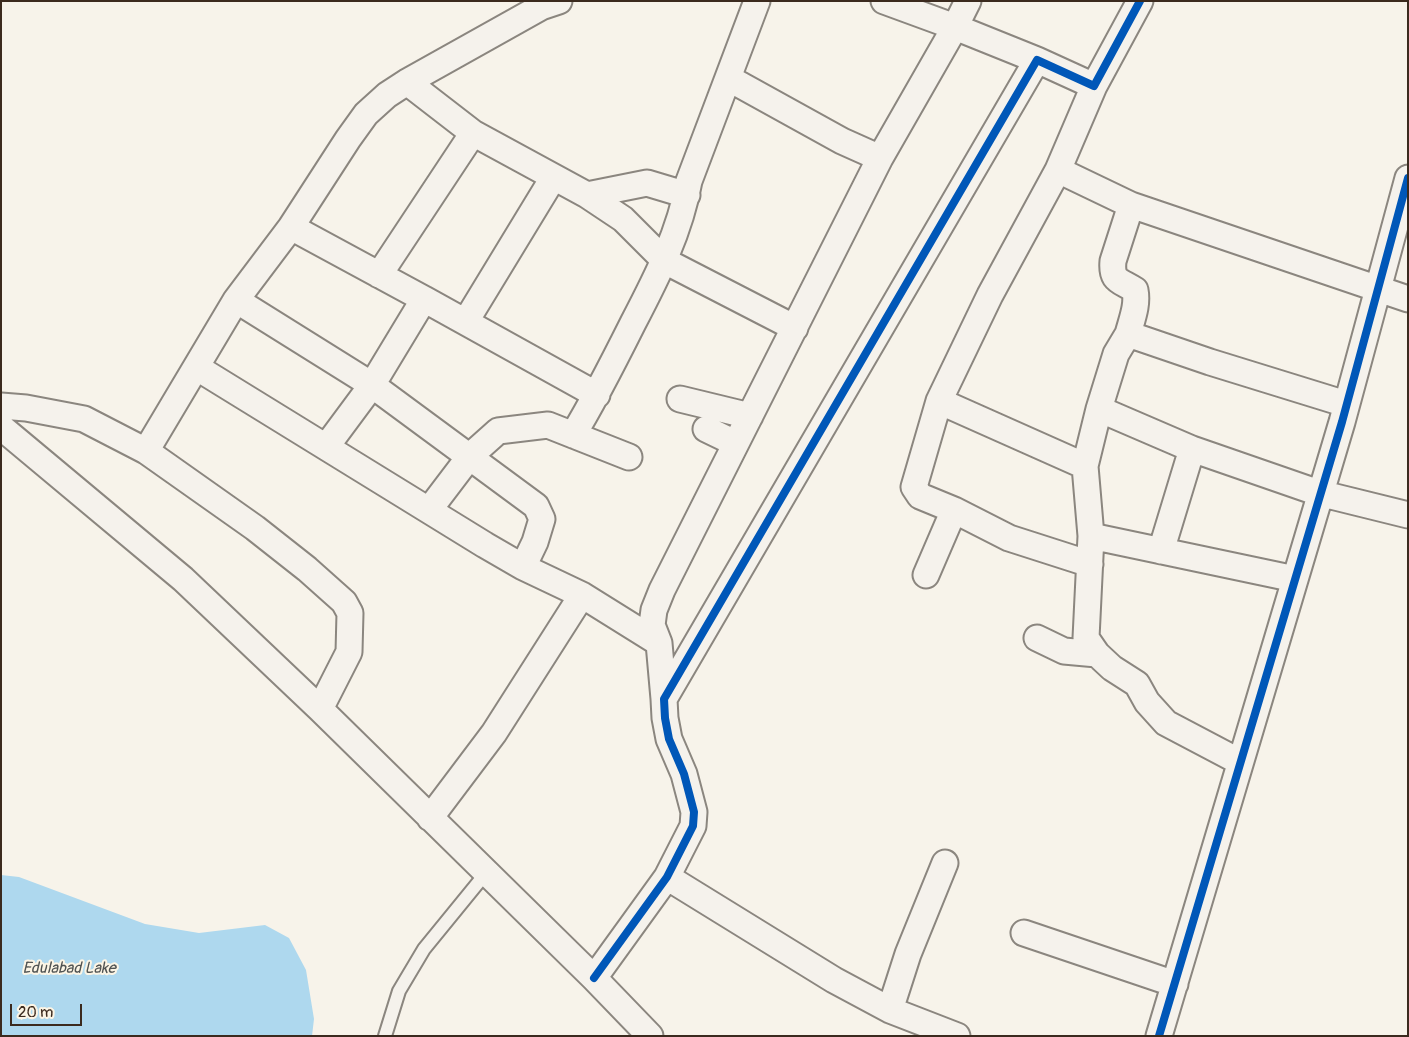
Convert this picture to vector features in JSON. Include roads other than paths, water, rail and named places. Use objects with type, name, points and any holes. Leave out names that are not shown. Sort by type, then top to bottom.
[{"type":"street","points":[[146,451],[236,300],[291,227],[366,114],[387,95],[407,82],[541,7],[558,1]]},
{"type":"street","points":[[573,435],[597,395],[665,261],[690,181],[757,1]]},
{"type":"street","points":[[884,1],[1037,60],[1094,86]]},
{"type":"street","points":[[594,978],[667,877],[693,826],[694,812],[684,774],[669,739],[665,718],[659,643],[652,625],[654,610],[662,590],[735,443],[880,158],[968,1]]},
{"type":"street","points":[[1090,564],[1008,538],[954,510],[920,496],[914,487],[939,401],[990,295],[1058,170],[1094,86],[1140,1]]},
{"type":"street","points":[[664,699],[1037,60]]},
{"type":"street","points":[[728,78],[842,140],[880,158]]},
{"type":"street","points":[[407,82],[472,133],[587,195],[624,219],[665,261],[794,328]]},
{"type":"street","points":[[379,275],[472,133]]},
{"type":"street","points":[[1058,170],[1132,205],[1408,299]]},
{"type":"street","points":[[466,321],[553,178]]},
{"type":"street","points":[[1159,1036],[1346,404],[1408,178]]},
{"type":"street","points":[[587,195],[647,184],[687,195]]},
{"type":"street","points":[[1132,205],[1113,261],[1112,270],[1113,276],[1117,280],[1135,290],[1136,308],[1128,334],[1116,354],[1099,409],[1085,466],[1091,536],[1086,638],[1097,654],[1112,668],[1137,684],[1147,702],[1166,722],[1240,762]]},
{"type":"street","points":[[291,227],[466,321],[597,395]]},
{"type":"street","points":[[326,447],[372,385],[424,299]]},
{"type":"street","points":[[236,300],[372,385],[536,506],[542,519],[535,542],[523,567]]},
{"type":"street","points":[[1128,334],[1210,362],[1346,404]]},
{"type":"street","points":[[196,367],[523,567],[582,594],[659,643]]},
{"type":"street","points":[[680,399],[750,416]]},
{"type":"street","points":[[939,401],[1085,466]]},
{"type":"street","points":[[1,406],[26,408],[84,419],[146,451],[255,528],[307,569],[344,602],[350,613],[349,652],[320,709]]},
{"type":"street","points":[[1099,409],[1192,449],[1319,493],[1408,515]]},
{"type":"street","points":[[429,510],[470,456],[498,431],[548,425],[629,457]]},
{"type":"street","points":[[1,427],[183,579],[320,709],[594,978],[650,1036]]},
{"type":"street","points":[[706,429],[735,443]]},
{"type":"street","points":[[1161,551],[1192,449]]},
{"type":"street","points":[[926,575],[954,510]]},
{"type":"street","points":[[1091,536],[1295,579]]},
{"type":"street","points":[[430,818],[494,732],[582,594]]},
{"type":"street","points":[[1037,638],[1064,651],[1097,654]]},
{"type":"street","points":[[890,1010],[908,954],[945,863]]},
{"type":"street","points":[[667,877],[834,980],[890,1010],[957,1036]]},
{"type":"street","points":[[1024,933],[1174,984]]},
{"type":"lane","points":[[385,1036],[399,991],[424,949],[486,873]]},
{"type":"water","name":"Edulabad Lake","points":[[1,875],[19,877],[145,924],[199,933],[265,925],[289,938],[306,970],[314,1019],[312,1036],[1,1036]]}]
